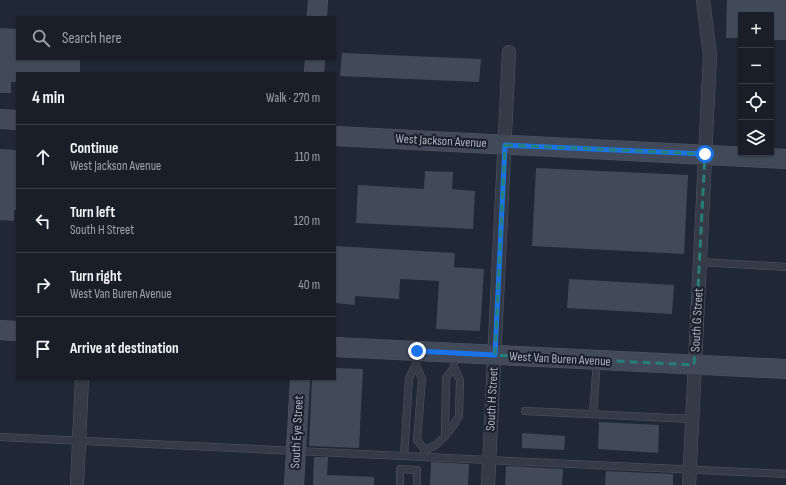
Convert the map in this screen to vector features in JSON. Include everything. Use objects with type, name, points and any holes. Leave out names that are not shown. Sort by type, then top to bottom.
[{"type":"street","points":[[317,16],[318,0]]},
{"type":"street","name":"South G Street","points":[[689,485],[710,55],[703,0]]},
{"type":"street","name":"South H Street","points":[[488,485],[509,52]]},
{"type":"street","points":[[314,72],[315,60]]},
{"type":"street","points":[[0,119],[16,120]]},
{"type":"street","name":"West Jackson Avenue","points":[[336,136],[786,159]]},
{"type":"street","points":[[0,330],[16,331]]},
{"type":"street","name":"West Van Buren Avenue","points":[[336,347],[417,358],[454,360],[495,355],[786,369]]},
{"type":"street","points":[[77,485],[82,380]]},
{"type":"street","name":"South Eye Street","points":[[294,485],[300,380]]},
{"type":"lane","points":[[700,262],[786,267]]},
{"type":"lane","points":[[417,358],[422,379],[417,440],[424,453]]},
{"type":"lane","points":[[407,470],[406,456],[409,378],[417,358]]},
{"type":"lane","points":[[424,453],[436,445],[445,436],[459,416],[460,380],[454,360]]},
{"type":"lane","points":[[445,436],[446,378],[454,360]]},
{"type":"lane","points":[[593,414],[597,360]]},
{"type":"lane","points":[[525,411],[692,419]]},
{"type":"lane","points":[[0,437],[406,456],[424,453],[489,460],[786,474]]},
{"type":"lane","points":[[400,485],[400,469],[417,470],[417,485]]},
{"type":"highlighted area","points":[[505,145],[705,154],[694,365],[495,355]]},
{"type":"building","points":[[727,0],[786,0],[786,40],[774,40],[774,12],[738,12],[738,38],[726,38]]},
{"type":"building","points":[[0,28],[16,29],[16,60],[80,60],[80,72],[16,72],[16,82],[11,82],[11,93],[0,93]]},
{"type":"building","points":[[342,53],[481,59],[479,82],[340,76]]},
{"type":"building","points":[[0,149],[16,150],[16,210],[14,210],[14,221],[0,220]]},
{"type":"building","points":[[536,168],[688,175],[684,254],[532,246]]},
{"type":"building","points":[[425,171],[453,172],[452,189],[475,191],[473,229],[356,223],[358,185],[424,189]]},
{"type":"building","points":[[336,246],[455,253],[454,267],[484,269],[480,331],[436,329],[439,281],[400,279],[399,299],[355,296],[355,305],[336,303]]},
{"type":"building","points":[[569,279],[674,285],[672,314],[567,308]]},
{"type":"building","points":[[336,368],[363,369],[359,448],[309,446],[312,380],[336,380]]},
{"type":"building","points":[[599,422],[659,425],[658,453],[598,449]]},
{"type":"building","points":[[522,433],[565,436],[564,450],[522,448]]},
{"type":"building","points":[[314,457],[328,457],[327,475],[374,477],[374,485],[313,485]]},
{"type":"building","points":[[431,462],[469,464],[468,485],[430,485]]},
{"type":"building","points":[[506,466],[563,469],[562,485],[505,485]]},
{"type":"building","points":[[606,471],[673,474],[673,485],[605,485]]},
{"type":"route","points":[[417,351],[495,355],[505,145],[705,154]]}]
